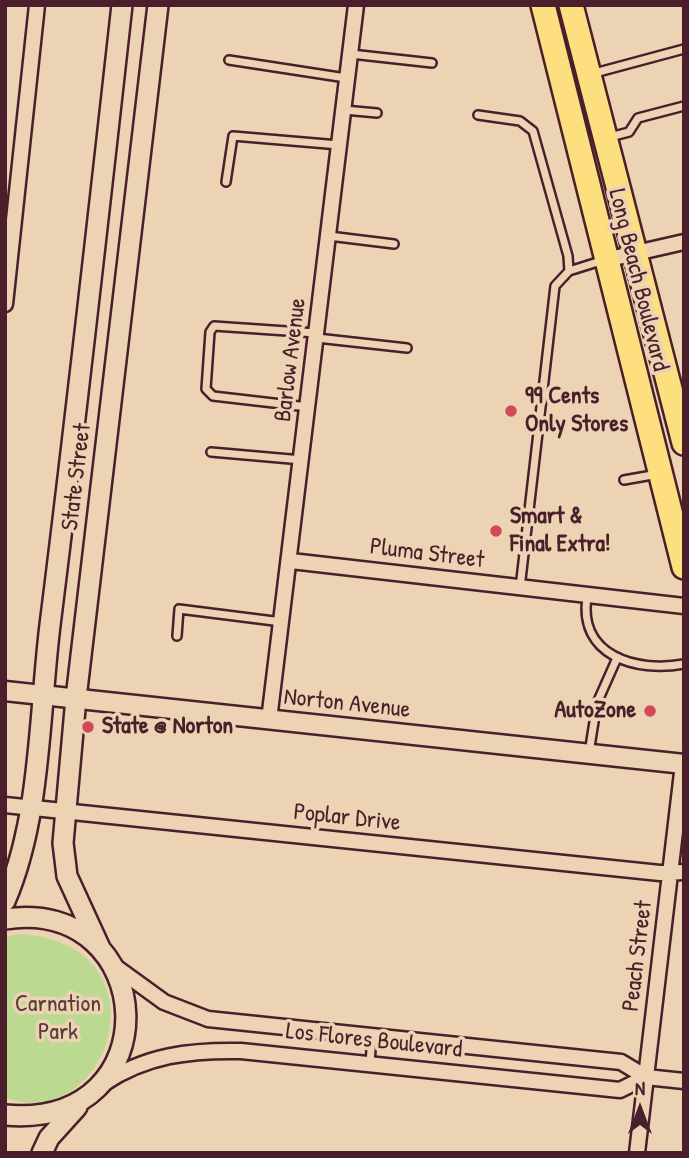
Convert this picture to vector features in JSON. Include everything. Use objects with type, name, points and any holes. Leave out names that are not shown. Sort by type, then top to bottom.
[{"type":"main road","name":"State Street","points":[[5,901],[26,837],[31,807],[41,694],[88,320],[122,5]]},
{"type":"main road","name":"State Street","points":[[100,948],[67,876],[63,843],[76,698],[158,5]]},
{"type":"main road","name":"Long Beach Boulevard","points":[[543,5],[684,567]]},
{"type":"main road","name":"Long Beach Boulevard","points":[[571,5],[684,443]]},
{"type":"main road","points":[[88,320],[120,324]]},
{"type":"main road","points":[[660,473],[673,479],[684,507]]},
{"type":"main road","points":[[5,919],[26,916],[54,920],[79,931],[100,948],[113,965],[125,995],[127,1027],[119,1058],[101,1084],[83,1100],[50,1138],[42,1153]]},
{"type":"main road","points":[[5,1115],[32,1117],[58,1112],[83,1100]]},
{"type":"street","points":[[5,304],[37,5]]},
{"type":"street","name":"Barlow Avenue","points":[[269,720],[291,561],[356,5]]},
{"type":"street","points":[[605,260],[684,242]]},
{"type":"street","name":"Pluma Street","points":[[291,561],[684,606]]},
{"type":"street","name":"Norton Avenue","points":[[5,691],[683,764]]},
{"type":"street","name":"Peach Street","points":[[637,1153],[677,873],[683,764]]},
{"type":"street","name":"Poplar Drive","points":[[5,805],[677,873]]},
{"type":"street","name":"Los Flores Boulevard","points":[[113,965],[164,1002],[188,1014],[229,1023],[621,1062],[646,1077],[684,1081]]},
{"type":"street","name":"Los Flores Boulevard","points":[[101,1084],[123,1070],[179,1052],[241,1051],[620,1090],[646,1077]]},
{"type":"lane","points":[[590,75],[684,49]]},
{"type":"lane","points":[[350,54],[432,63]]},
{"type":"lane","points":[[229,60],[347,78]]},
{"type":"lane","points":[[606,138],[629,132],[638,118],[684,106]]},
{"type":"lane","points":[[343,109],[377,113]]},
{"type":"lane","points":[[478,115],[520,121],[533,131],[568,256],[569,271]]},
{"type":"lane","points":[[226,182],[233,136],[339,145]]},
{"type":"lane","points":[[329,236],[394,244]]},
{"type":"lane","points":[[520,589],[555,286],[569,271],[605,260]]},
{"type":"lane","points":[[309,407],[213,396],[206,389],[210,332],[214,326],[317,335],[407,348]]},
{"type":"lane","points":[[211,452],[302,460]]},
{"type":"lane","points":[[624,480],[660,473]]},
{"type":"lane","points":[[587,597],[584,615],[598,647],[624,662],[684,664]]},
{"type":"lane","points":[[177,636],[179,609],[282,622]]},
{"type":"lane","points":[[589,754],[597,703],[617,658]]},
{"type":"lane","points":[[370,1063],[372,1038]]},
{"type":"green space","name":"Carnation Park","points":[[18,934],[65,945],[95,968],[109,998],[109,1032],[97,1064],[74,1089],[43,1102],[5,1098],[5,937]]},
{"type":"place","name":"99 Cents Only Stores","points":[[511,411]]},
{"type":"place","name":"Smart & Final Extra!","points":[[496,531]]},
{"type":"place","name":"AutoZone","points":[[650,711]]},
{"type":"place","name":"State @ Norton","points":[[88,727]]}]
